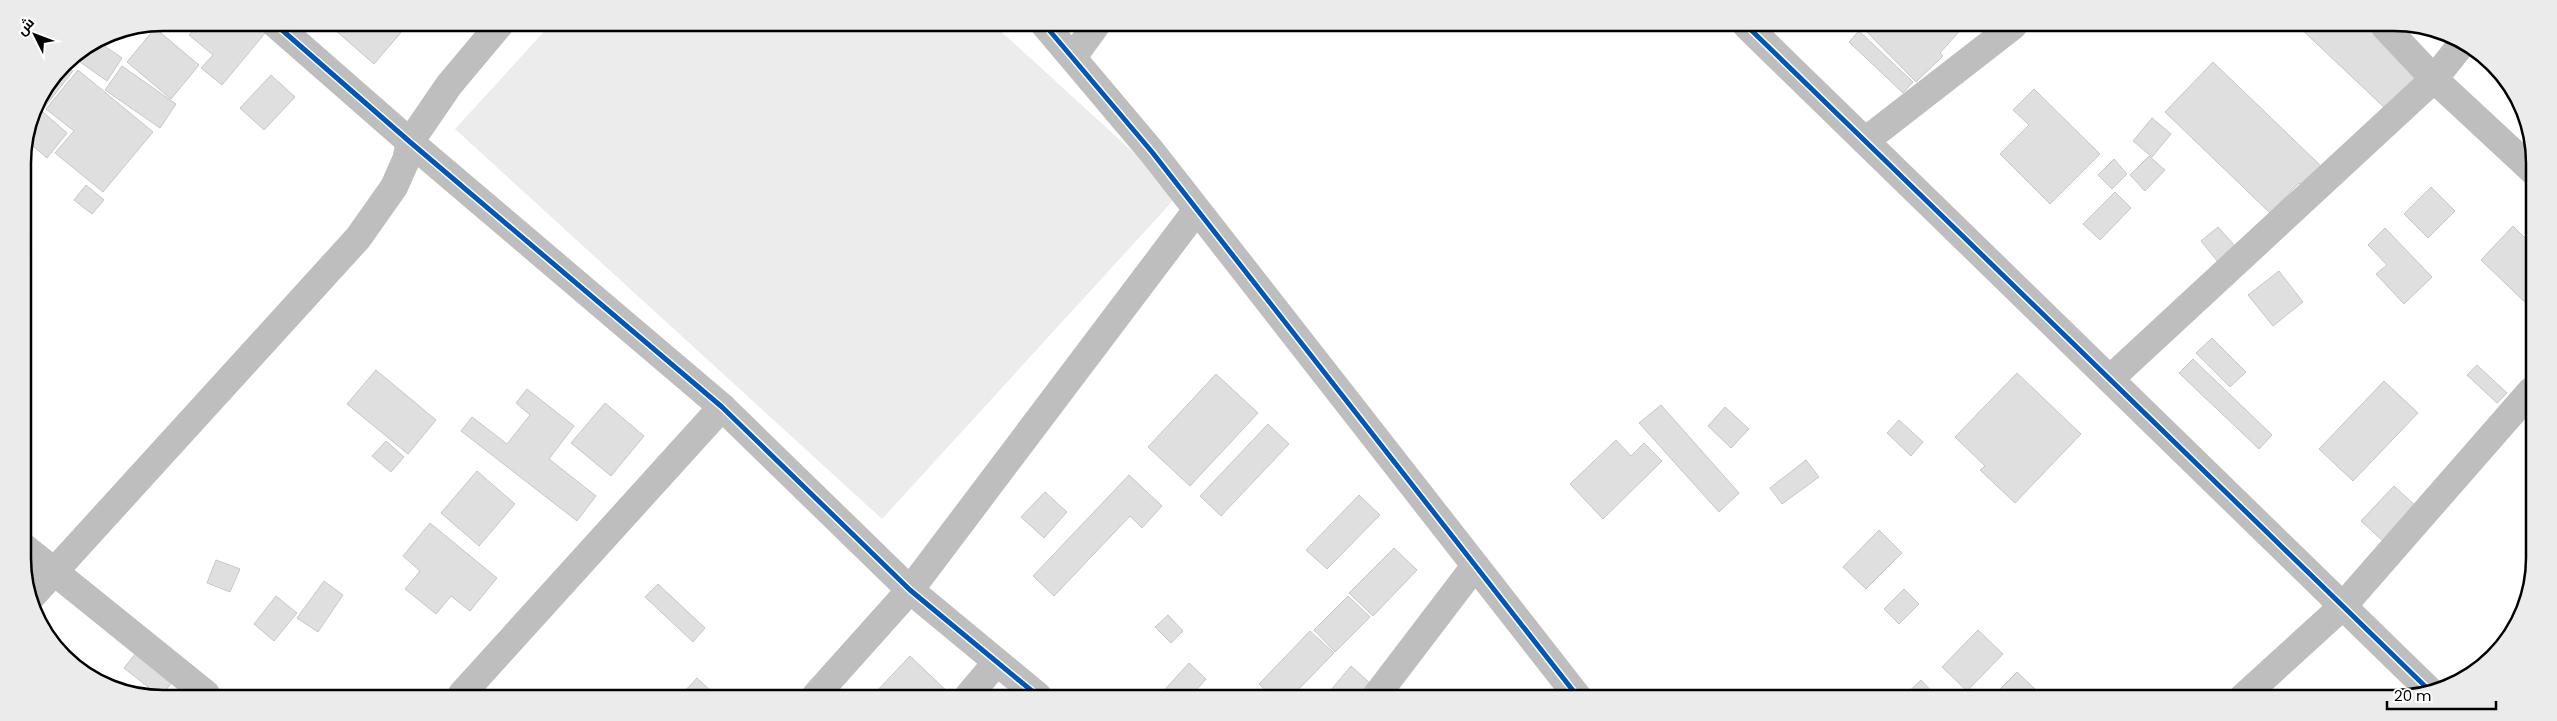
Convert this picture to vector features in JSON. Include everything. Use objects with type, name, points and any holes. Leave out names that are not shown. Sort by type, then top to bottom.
[{"type":"street","points":[[1752,31],[2424,686]]},
{"type":"street","points":[[1865,141],[2006,31]]},
{"type":"street","points":[[2389,31],[2434,79],[2526,164]]},
{"type":"street","points":[[284,32],[410,142],[722,407],[910,590],[1030,690]]},
{"type":"street","points":[[36,592],[358,238],[394,187],[406,160],[410,142],[449,85],[494,32]]},
{"type":"street","points":[[1051,32],[1152,152],[1196,211],[1572,689]]},
{"type":"street","points":[[1073,57],[1091,32]]},
{"type":"street","points":[[2110,379],[2434,79],[2458,48]]},
{"type":"street","points":[[821,690],[910,590],[1196,211]]},
{"type":"street","points":[[2252,689],[2343,606],[2526,397]]},
{"type":"street","points":[[466,690],[722,407]]},
{"type":"street","points":[[31,553],[201,690]]},
{"type":"street","points":[[1381,689],[1475,566]]},
{"type":"street","points":[[974,690],[996,663]]},
{"type":"shaded area","points":[[544,32],[1001,32],[1179,194],[882,519],[455,129]]},
{"type":"building","points":[[1859,31],[1913,82],[1903,93],[1849,42]]},
{"type":"building","points":[[1866,31],[1959,31],[1940,53],[1943,56],[1916,82]]},
{"type":"building","points":[[2303,31],[2392,31],[2429,66],[2387,110]]},
{"type":"building","points":[[151,32],[160,32],[199,65],[171,99],[127,62]]},
{"type":"building","points":[[192,32],[266,32],[222,85],[201,68],[213,55],[189,35]]},
{"type":"building","points":[[337,32],[401,32],[374,64]]},
{"type":"building","points":[[104,46],[122,58],[107,81],[79,61]]},
{"type":"building","points":[[2213,62],[2321,166],[2302,185],[2299,183],[2270,213],[2165,112]]},
{"type":"building","points":[[122,66],[176,104],[160,128],[105,90]]},
{"type":"building","points":[[71,69],[73,71],[44,108],[53,90]]},
{"type":"building","points":[[78,70],[153,132],[103,192],[55,153],[74,131],[46,109]]},
{"type":"building","points":[[271,75],[295,97],[264,130],[240,108]]},
{"type":"building","points":[[2034,89],[2100,154],[2050,204],[2000,154],[2029,125],[2013,110]]},
{"type":"building","points":[[42,111],[67,133],[47,158],[33,146]]},
{"type":"building","points":[[2152,118],[2171,134],[2152,157],[2133,141]]},
{"type":"building","points":[[2149,156],[2165,170],[2145,191],[2130,175]]},
{"type":"building","points":[[2114,159],[2127,174],[2112,189],[2098,175]]},
{"type":"building","points":[[86,185],[104,200],[92,214],[74,200]]},
{"type":"building","points":[[2431,187],[2455,211],[2428,238],[2404,214]]},
{"type":"building","points":[[2115,192],[2131,208],[2100,240],[2083,224]]},
{"type":"building","points":[[2513,226],[2526,239],[2526,303],[2481,260]]},
{"type":"building","points":[[2218,227],[2236,247],[2218,262],[2201,241]]},
{"type":"building","points":[[2385,228],[2432,277],[2404,304],[2376,274],[2387,265],[2368,245]]},
{"type":"building","points":[[2279,271],[2303,302],[2273,326],[2248,295]]},
{"type":"building","points":[[2212,338],[2246,372],[2230,387],[2196,353]]},
{"type":"building","points":[[2193,359],[2272,435],[2259,449],[2179,373]]},
{"type":"building","points":[[2477,365],[2507,393],[2497,403],[2467,375]]},
{"type":"building","points":[[376,370],[436,420],[408,454],[347,404]]},
{"type":"building","points":[[2017,373],[2081,434],[2015,503],[1980,470],[1985,466],[1955,437]]},
{"type":"building","points":[[1216,374],[1258,413],[1190,486],[1148,447]]},
{"type":"building","points":[[2384,381],[2418,413],[2353,481],[2319,449]]},
{"type":"building","points":[[527,389],[574,426],[549,459],[596,496],[577,521],[461,431],[472,417],[507,444],[530,415],[516,403]]},
{"type":"building","points":[[605,403],[644,436],[611,476],[571,443]]},
{"type":"building","points":[[1661,405],[1739,493],[1719,512],[1639,423]]},
{"type":"building","points":[[1725,407],[1749,429],[1731,448],[1708,426]]},
{"type":"building","points":[[1899,420],[1923,442],[1911,456],[1887,433]]},
{"type":"building","points":[[1268,424],[1289,444],[1221,516],[1200,496]]},
{"type":"building","points":[[1616,440],[1631,456],[1644,443],[1662,461],[1603,519],[1570,484]]},
{"type":"building","points":[[386,441],[404,457],[391,472],[372,456]]},
{"type":"building","points":[[1806,460],[1819,477],[1782,504],[1770,488]]},
{"type":"building","points":[[477,471],[515,504],[479,546],[441,513]]},
{"type":"building","points":[[1129,475],[1162,506],[1142,528],[1130,516],[1054,596],[1033,576]]},
{"type":"building","points":[[2394,486],[2418,508],[2385,543],[2361,521]]},
{"type":"building","points":[[1045,492],[1067,512],[1044,538],[1021,517]]},
{"type":"building","points":[[1359,495],[1380,515],[1327,569],[1306,550]]},
{"type":"building","points":[[430,523],[497,578],[470,611],[451,596],[436,614],[405,589],[420,571],[403,556]]},
{"type":"building","points":[[1879,530],[1902,553],[1866,589],[1843,567]]},
{"type":"building","points":[[1394,548],[1417,570],[1373,616],[1349,593]]},
{"type":"building","points":[[216,560],[240,569],[230,592],[207,583]]},
{"type":"building","points":[[324,581],[343,595],[318,632],[297,618]]},
{"type":"building","points":[[658,584],[705,628],[693,642],[645,597]]},
{"type":"building","points":[[1904,589],[1919,604],[1899,624],[1884,609]]},
{"type":"building","points":[[276,596],[297,613],[274,641],[254,624]]},
{"type":"building","points":[[1348,596],[1370,617],[1335,652],[1314,630]]},
{"type":"building","points":[[1168,615],[1183,631],[1171,643],[1155,627]]},
{"type":"building","points":[[1978,630],[2003,654],[1969,689],[1965,689],[1942,667]]},
{"type":"building","points":[[1310,631],[1334,653],[1298,689],[1265,690],[1259,684]]},
{"type":"building","points":[[136,653],[172,682],[166,690],[151,689],[124,668]]},
{"type":"building","points":[[910,656],[945,690],[878,690]]},
{"type":"building","points":[[1189,663],[1206,679],[1197,690],[1165,690]]},
{"type":"building","points":[[1351,666],[1370,683],[1364,689],[1331,689]]},
{"type":"building","points":[[2017,672],[2035,689],[2000,689]]},
{"type":"building","points":[[697,678],[709,690],[686,690]]},
{"type":"building","points":[[1921,680],[1930,689],[1911,689]]},
{"type":"cycle path","points":[[1752,31],[2425,686]]},
{"type":"cycle path","points":[[284,32],[410,142],[722,407],[910,590],[1030,690]]},
{"type":"cycle path","points":[[1050,32],[1152,152],[1572,689]]}]
